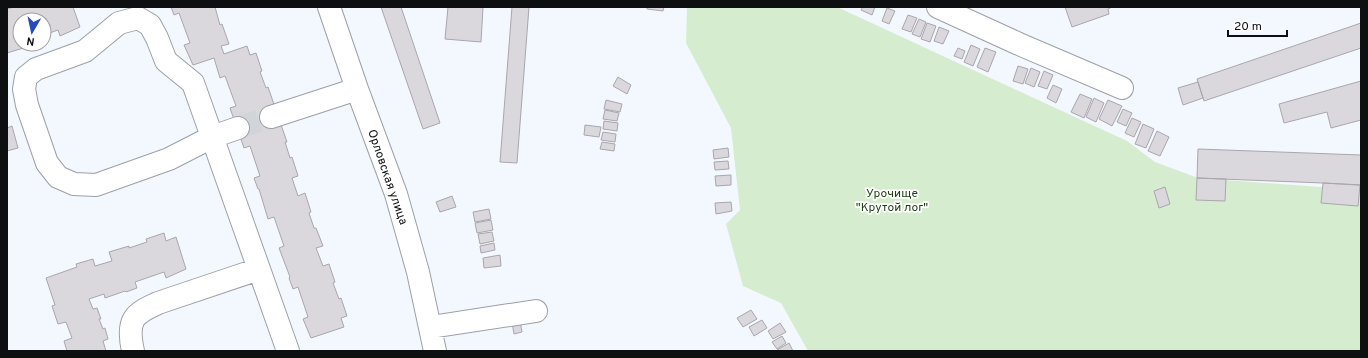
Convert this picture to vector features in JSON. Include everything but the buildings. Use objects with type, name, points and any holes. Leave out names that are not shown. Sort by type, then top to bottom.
[{"type":"street","name":"Орловская улица","points":[[329,7],[357,89],[396,194],[418,272],[435,351]]},
{"type":"street","points":[[938,7],[1019,44],[1122,88]]},
{"type":"street","points":[[238,128],[212,137],[169,159],[96,185],[74,184],[58,177],[47,163],[27,105],[24,89],[26,78],[36,69],[85,51],[119,23],[138,18],[150,25],[166,60],[193,83],[212,137],[288,351]]},
{"type":"street","points":[[271,117],[357,89]]},
{"type":"street","points":[[134,351],[131,332],[134,319],[143,310],[158,303],[259,269]]},
{"type":"street","points":[[431,327],[536,311]]},
{"type":"green space","name":"Урочище \"Крутой лог\"","points":[[687,7],[837,7],[1127,141],[1155,162],[1198,178],[1361,190],[1361,351],[808,351],[781,303],[743,286],[726,224],[740,210],[731,128],[686,43]]},
{"type":"tunnel","points":[[238,128],[271,117]]}]
